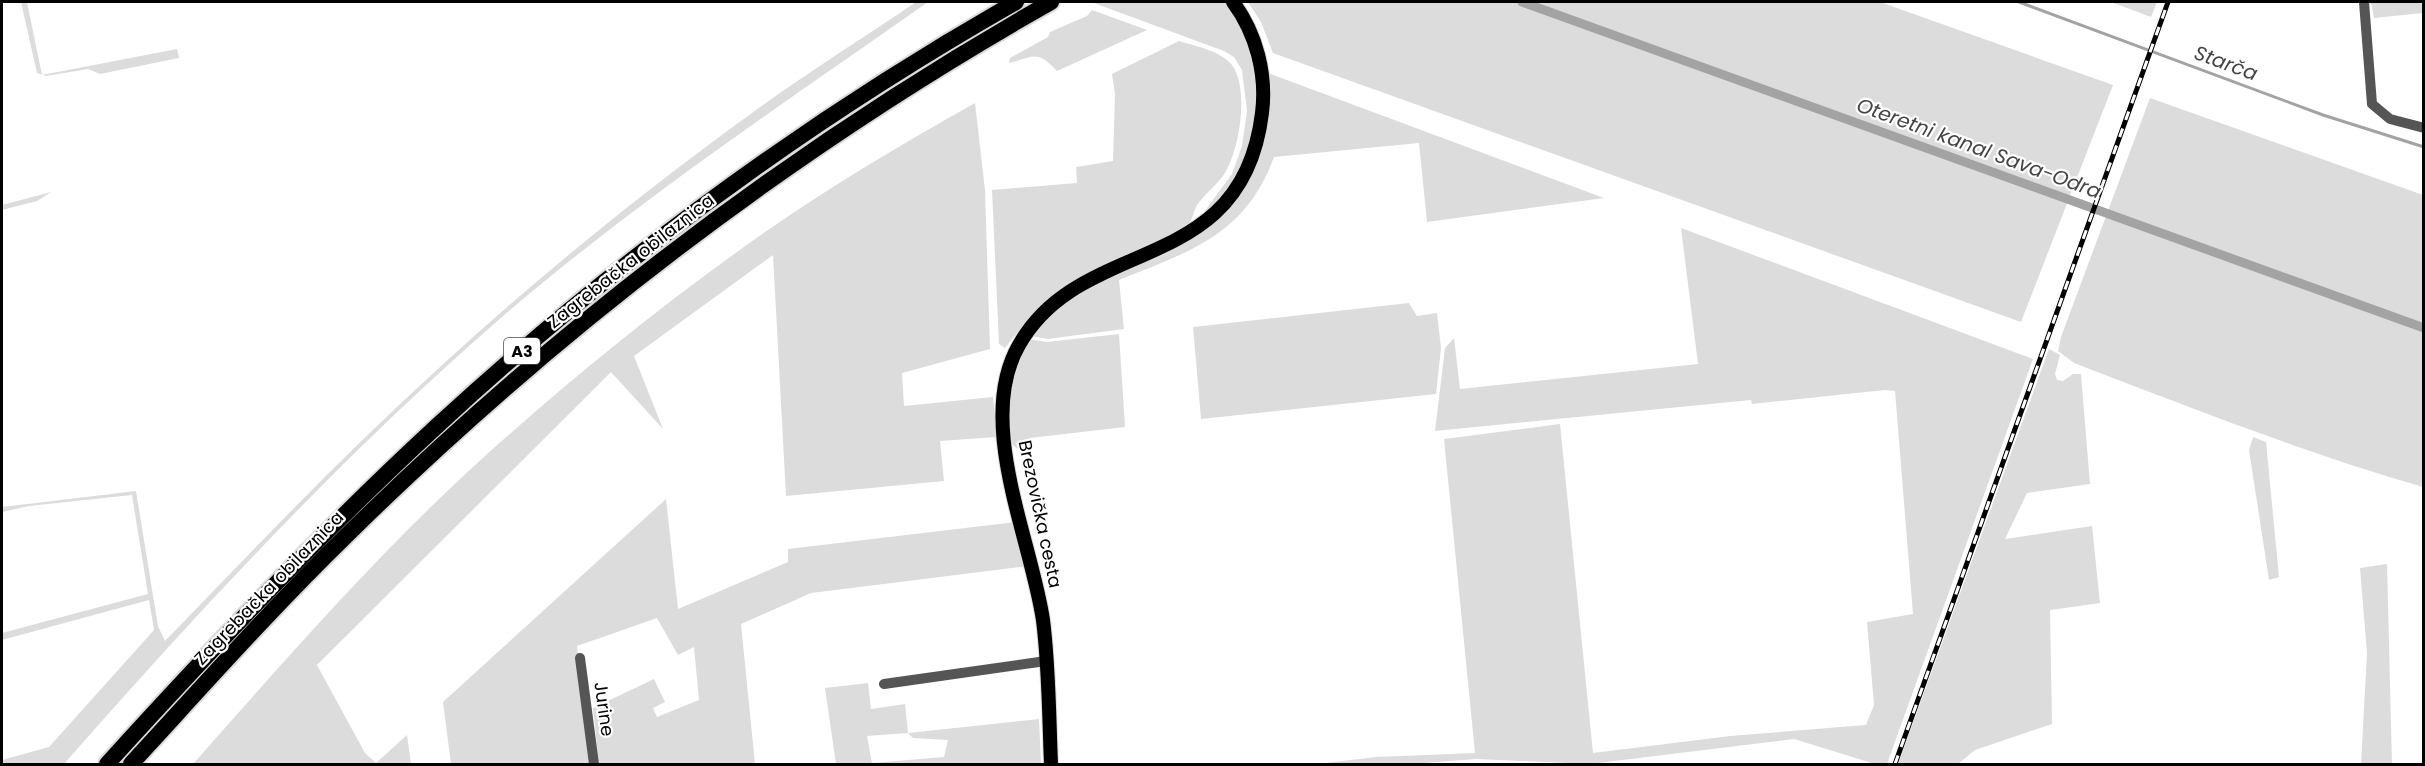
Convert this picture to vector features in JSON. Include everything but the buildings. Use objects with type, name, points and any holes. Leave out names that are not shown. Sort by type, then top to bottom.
[{"type":"highway","name":"Zagrebačka obilaznica","points":[[107,765],[232,626],[301,556],[440,423],[512,360],[615,275],[720,195],[854,102],[1016,2]]},
{"type":"highway","name":"Zagrebačka obilaznica","points":[[131,765],[314,567],[451,436],[523,372],[729,208],[874,109],[1051,2]]},
{"type":"main road","name":"Brezovička cesta","points":[[1051,765],[1046,661],[1039,597],[1006,447],[1003,403],[1008,373],[1013,356],[1028,331],[1055,302],[1096,277],[1156,252],[1191,232],[1221,207],[1242,178],[1255,150],[1263,89],[1256,46],[1233,2]]},
{"type":"street","points":[[2364,2],[2372,105],[2390,119],[2424,128]]},
{"type":"street","name":"Jurine","points":[[580,658],[594,765]]},
{"type":"street","points":[[884,684],[1046,661]]},
{"type":"shaded area","points":[[21,2],[27,2],[42,75],[37,73]]},
{"type":"shaded area","points":[[916,2],[928,2],[658,193],[554,274],[444,368],[276,533],[168,647],[64,764],[2,764],[2,760],[49,747],[154,630],[149,600],[2,640],[2,633],[148,594],[132,495],[29,506],[2,512],[2,507],[136,491],[158,626],[165,641],[369,433],[515,300],[592,235],[712,143],[792,84]]},
{"type":"shaded area","points":[[1091,2],[1225,2],[1240,26],[1250,53],[1255,82],[1256,112],[1251,142],[1241,169],[1225,193],[1204,212],[1232,174],[1242,146],[1247,111],[1242,70],[1234,57],[1224,51]]},
{"type":"shaded area","points":[[1248,2],[1880,2],[2113,85],[2021,322],[1273,53],[1261,22]]},
{"type":"shaded area","points":[[2111,2],[2157,2],[2151,17]]},
{"type":"shaded area","points":[[2371,2],[2423,2],[2423,13],[2374,18]]},
{"type":"shaded area","points":[[1092,10],[1147,30],[1057,71],[1040,57],[1009,63],[1010,58],[1048,37],[1050,32],[1087,16]]},
{"type":"shaded area","points":[[1179,41],[1221,56],[1232,65],[1237,75],[1241,118],[1235,148],[1226,171],[1197,205],[1191,221],[1184,229],[1159,244],[1090,273],[1066,286],[1038,310],[1005,348],[999,344],[992,190],[1077,183],[1076,167],[1113,161],[1115,94],[1112,74]]},
{"type":"shaded area","points":[[177,49],[179,58],[100,74],[88,69],[43,75]]},
{"type":"shaded area","points":[[1268,73],[1604,198],[1427,222],[1419,143],[1274,157],[1262,184],[1248,205],[1231,223],[1192,249],[1119,280],[1124,329],[1048,339],[1031,336],[1059,306],[1082,290],[1161,256],[1189,241],[1212,224],[1231,205],[1246,183],[1264,132]]},
{"type":"shaded area","points":[[2150,98],[2423,195],[2423,487],[2204,413],[2074,363],[2058,351],[2061,337]]},
{"type":"shaded area","points":[[975,103],[985,190],[990,349],[902,373],[904,406],[993,397],[997,437],[940,441],[944,481],[786,496],[773,255],[634,356],[663,429],[611,372],[317,665],[365,753],[376,763],[407,735],[411,764],[193,764],[334,606],[408,529],[485,456],[553,397],[658,311],[768,230],[870,164]]},
{"type":"shaded area","points":[[51,192],[37,201],[2,210],[2,205]]},
{"type":"shaded area","points":[[1681,228],[2033,359],[1887,764],[1875,764],[1794,739],[1590,764],[1476,759],[1410,764],[1317,764],[1376,757],[1475,753],[1444,439],[1560,424],[1593,753],[1730,736],[1866,725],[1874,705],[1867,622],[1913,614],[1895,391],[1885,390],[1752,404],[1751,400],[1435,431],[1445,348],[1454,338],[1460,389],[1698,364]]},
{"type":"shaded area","points":[[1409,303],[1417,316],[1437,313],[1441,348],[1436,394],[1201,419],[1193,327]]},
{"type":"shaded area","points":[[1119,334],[1125,427],[1030,438],[1032,456],[1015,447],[1009,437],[1006,424],[1007,409],[1014,377],[1029,339],[1047,342]]},
{"type":"shaded area","points":[[2049,349],[2060,355],[2055,374],[2057,380],[2063,381],[2073,374],[2081,374],[2090,484],[2027,493],[2005,539],[2092,526],[2100,603],[2050,610],[2052,724],[1975,750],[1958,764],[1898,764]]},
{"type":"shaded area","points":[[2253,437],[2266,442],[2279,577],[2269,580],[2249,450]]},
{"type":"shaded area","points":[[666,499],[678,609],[788,562],[788,549],[1016,522],[1028,566],[811,593],[741,624],[755,764],[599,764],[593,708],[654,679],[665,702],[653,708],[657,717],[699,700],[694,647],[678,655],[657,618],[577,646],[591,764],[451,764],[443,702]]},
{"type":"shaded area","points":[[2387,564],[2392,764],[2361,764],[2367,653],[2360,568]]},
{"type":"shaded area","points":[[868,683],[871,709],[905,704],[908,733],[1039,719],[1041,764],[836,764],[825,688]],"holes":[[[908,733],[913,738],[948,740],[944,757],[872,763],[867,736]]]},
{"type":"waterway","name":"Oteretni kanal Sava-Odra","points":[[1522,2],[2424,328]]},
{"type":"waterway","name":"Starča","points":[[2019,2],[2323,115],[2424,147]]},
{"type":"railway","points":[[1895,764],[2168,2]]}]
